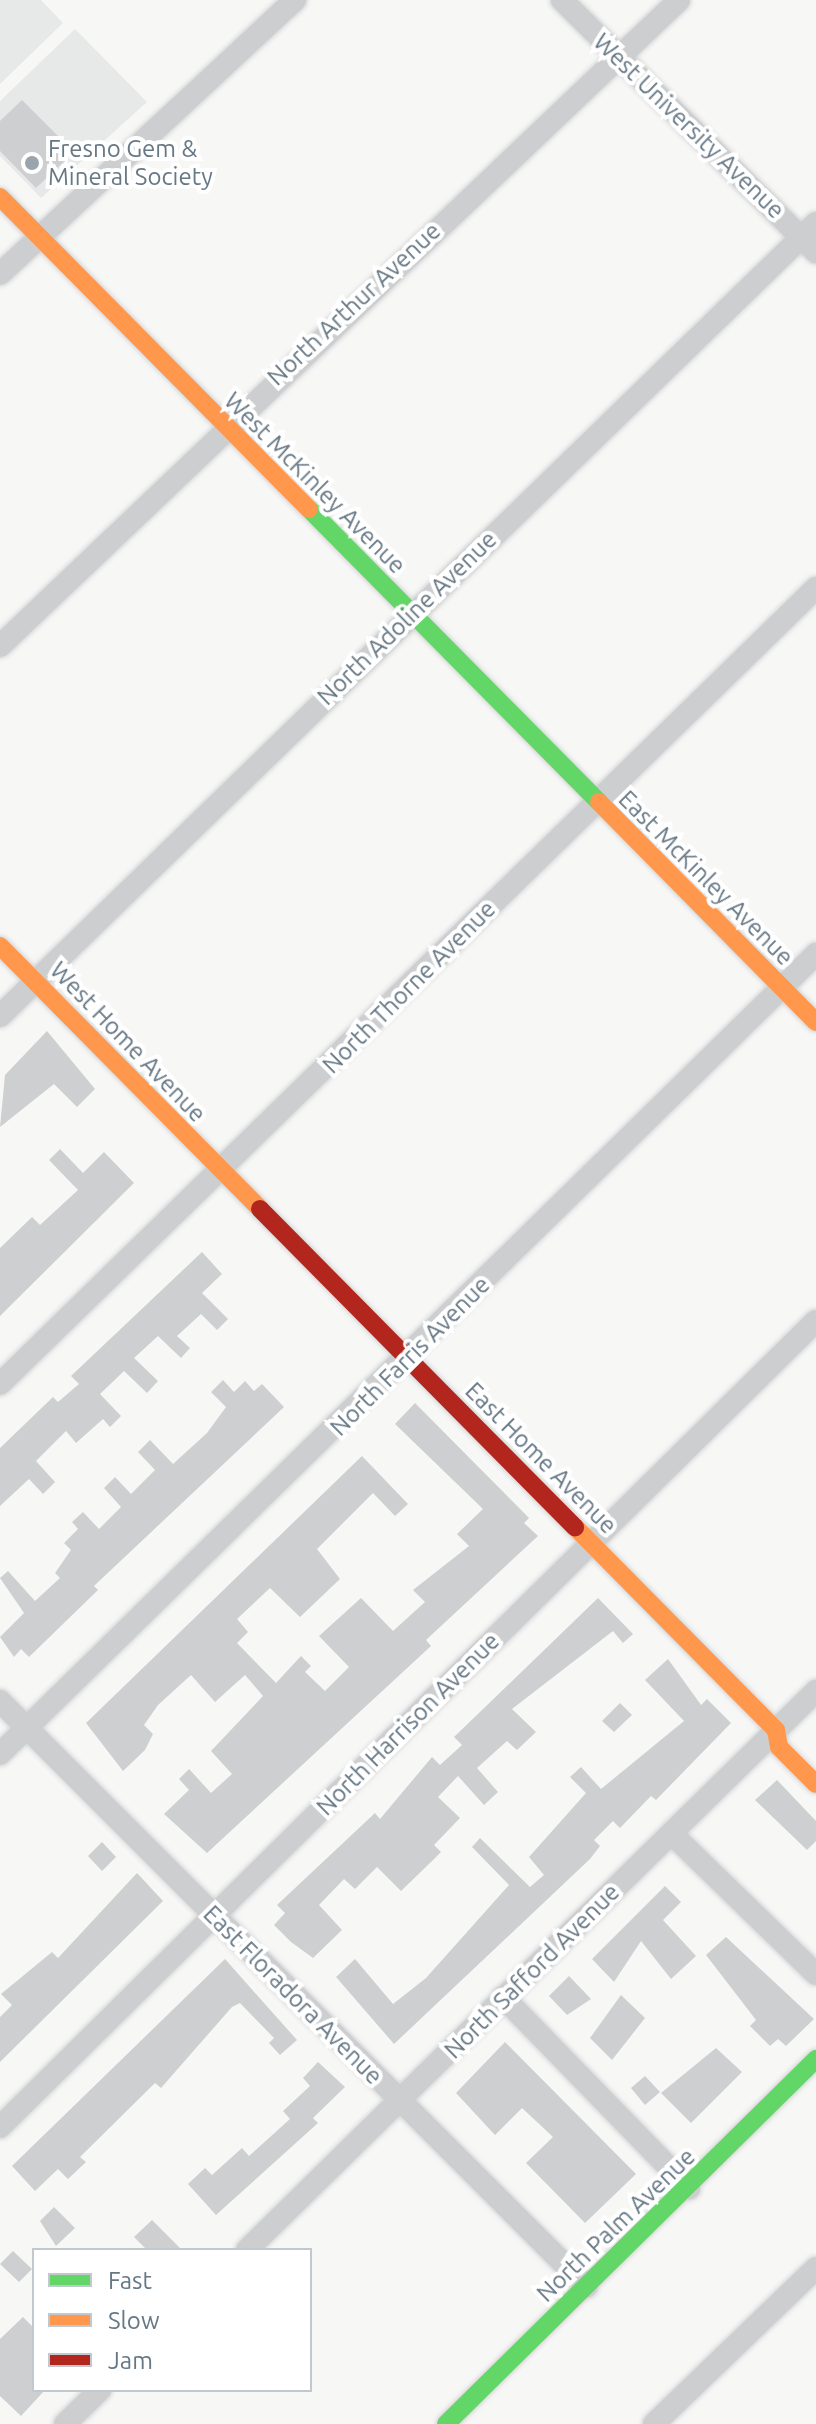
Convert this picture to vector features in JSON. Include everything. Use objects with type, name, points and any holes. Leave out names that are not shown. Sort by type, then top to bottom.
[{"type":"main road","name":"West McKinley Avenue","points":[[0,197],[596,802]]},
{"type":"main road","name":"East McKinley Avenue","points":[[596,802],[816,1022]]},
{"type":"main road","name":"West Home Avenue","points":[[0,946],[222,1172]]},
{"type":"main road","name":"East Home Avenue","points":[[222,1172],[776,1730],[779,1747],[816,1784]]},
{"type":"main road","name":"North Palm Avenue","points":[[446,2424],[689,2188],[816,2059]]},
{"type":"street","points":[[0,274],[295,0]]},
{"type":"street","name":"West University Avenue","points":[[562,0],[618,58],[811,237]]},
{"type":"street","name":"North Arthur Avenue","points":[[0,646],[224,426],[679,0]]},
{"type":"street","name":"North Adoline Avenue","points":[[0,1016],[411,614],[811,237]]},
{"type":"street","name":"North Thorne Avenue","points":[[0,1384],[222,1172],[816,588]]},
{"type":"street","name":"North Farris Avenue","points":[[0,1754],[410,1358],[816,954]]},
{"type":"street","name":"North Harrison Avenue","points":[[0,2127],[216,1919],[590,1540],[816,1321]]},
{"type":"street","name":"North Safford Avenue","points":[[249,2248],[402,2102],[503,1997],[673,1835],[816,1691]]},
{"type":"street","name":"East Floradora Avenue","points":[[0,1701],[587,2287]]},
{"type":"street","points":[[673,1835],[816,1974]]},
{"type":"street","points":[[503,1997],[689,2188]]},
{"type":"street","points":[[654,2424],[816,2268]]},
{"type":"street","points":[[65,2424],[98,2392]]},
{"type":"shaded area","points":[[0,0],[41,0],[63,23],[0,84]]},
{"type":"shaded area","points":[[75,29],[147,102],[41,198],[0,156],[0,101]]},
{"type":"building","points":[[22,100],[74,152],[36,188],[0,151],[0,121]]},
{"type":"building","points":[[47,1031],[95,1089],[77,1107],[54,1084],[0,1127],[5,1075]]},
{"type":"building","points":[[60,1149],[83,1173],[104,1152],[134,1183],[0,1316],[0,1248],[32,1217],[40,1225],[78,1190],[49,1160]]},
{"type":"building","points":[[202,1252],[222,1274],[202,1293],[228,1319],[217,1330],[201,1314],[177,1336],[190,1348],[181,1358],[158,1336],[134,1358],[158,1381],[147,1393],[124,1371],[100,1394],[121,1416],[110,1427],[103,1419],[76,1443],[66,1431],[36,1461],[55,1482],[43,1494],[29,1479],[0,1506],[0,1448],[53,1397],[58,1402],[79,1384],[71,1376]]},
{"type":"building","points":[[223,1380],[234,1392],[245,1381],[254,1391],[262,1384],[284,1407],[94,1586],[98,1590],[29,1657],[21,1649],[14,1657],[0,1637],[24,1613],[0,1578],[8,1571],[35,1601],[60,1578],[55,1573],[71,1550],[64,1543],[78,1529],[72,1522],[83,1512],[99,1529],[121,1507],[104,1488],[115,1477],[131,1494],[155,1470],[138,1452],[150,1440],[173,1464],[207,1433],[226,1407],[211,1392]]},
{"type":"building","points":[[415,1403],[529,1518],[524,1523],[538,1536],[426,1640],[431,1646],[207,1853],[164,1814],[189,1790],[179,1779],[189,1769],[211,1793],[232,1774],[211,1751],[263,1696],[245,1675],[215,1702],[191,1675],[158,1705],[144,1725],[153,1734],[145,1750],[123,1771],[86,1723],[362,1456],[408,1504],[395,1516],[373,1493],[317,1549],[340,1579],[300,1617],[270,1588],[237,1619],[248,1632],[237,1643],[276,1683],[301,1656],[311,1666],[305,1672],[325,1691],[349,1667],[319,1636],[361,1598],[393,1631],[425,1602],[413,1590],[469,1546],[457,1534],[483,1509],[395,1424]]},
{"type":"building","points":[[598,1598],[633,1634],[623,1643],[613,1631],[512,1709],[536,1732],[517,1750],[507,1741],[477,1768],[498,1792],[484,1805],[458,1776],[438,1797],[460,1818],[434,1845],[441,1852],[430,1863],[401,1891],[377,1867],[355,1889],[344,1879],[319,1905],[342,1930],[313,1958],[291,1942],[274,1925],[285,1913],[277,1905],[375,1813],[380,1819],[432,1757],[440,1765],[462,1745],[454,1737]]},
{"type":"building","points":[[668,1659],[701,1705],[707,1699],[731,1723],[656,1800],[651,1796],[620,1828],[613,1821],[594,1840],[600,1846],[590,1859],[394,2044],[336,1977],[355,1959],[393,2004],[426,1978],[509,1885],[472,1847],[480,1838],[530,1887],[544,1875],[529,1857],[586,1793],[570,1777],[581,1767],[601,1789],[684,1721],[645,1680]]},
{"type":"building","points":[[620,1703],[632,1715],[614,1732],[602,1721]]},
{"type":"building","points":[[777,1780],[816,1821],[816,1841],[807,1850],[755,1800]]},
{"type":"building","points":[[102,1842],[116,1857],[102,1871],[88,1856]]},
{"type":"building","points":[[137,1873],[163,1901],[0,2062],[0,2017],[12,2005],[1,1994],[52,1952],[58,1958]]},
{"type":"building","points":[[665,1886],[681,1902],[663,1920],[696,1956],[671,1979],[641,1941],[614,1982],[592,1959]]},
{"type":"building","points":[[726,1937],[814,2019],[786,2046],[778,2039],[770,2046],[750,2026],[756,2020],[706,1955]]},
{"type":"building","points":[[225,1959],[297,2040],[280,2055],[269,2043],[274,2038],[240,2003],[232,2007],[161,2088],[155,2083],[80,2157],[86,2162],[68,2179],[58,2169],[35,2191],[12,2166]]},
{"type":"building","points":[[569,1976],[591,1999],[567,2015],[549,1996]]},
{"type":"building","points":[[621,1995],[645,2018],[612,2060],[590,2038]]},
{"type":"building","points":[[505,2042],[636,2174],[585,2223],[526,2163],[553,2137],[522,2108],[495,2135],[456,2093]]},
{"type":"building","points":[[716,2048],[742,2072],[691,2123],[661,2093]]},
{"type":"building","points":[[318,2062],[345,2087],[313,2118],[318,2123],[216,2215],[188,2184],[205,2168],[212,2175],[242,2148],[249,2156],[290,2119],[283,2111],[310,2086],[303,2078]]},
{"type":"building","points":[[645,2076],[660,2092],[645,2105],[631,2088]]},
{"type":"building","points":[[54,2207],[75,2228],[56,2246],[40,2221]]},
{"type":"building","points":[[152,2220],[180,2248],[145,2248],[134,2237]]},
{"type":"building","points":[[13,2251],[32,2269],[19,2282],[0,2264]]},
{"type":"building","points":[[23,2317],[32,2326],[32,2392],[43,2392],[21,2416],[0,2396],[0,2339]]},
{"type":"traffic: fast","points":[[309,509],[599,802]]},
{"type":"traffic: fast","points":[[446,2424],[816,2059]]},
{"type":"traffic: slow","points":[[0,197],[309,509]]},
{"type":"traffic: slow","points":[[599,802],[816,1022]]},
{"type":"traffic: slow","points":[[0,946],[260,1209]]},
{"type":"traffic: slow","points":[[575,1527],[776,1730],[779,1747],[816,1784]]},
{"type":"traffic: jam","points":[[260,1209],[575,1527]]},
{"type":"place","name":"Fresno Gem & Mineral Society","points":[[32,163]]}]
